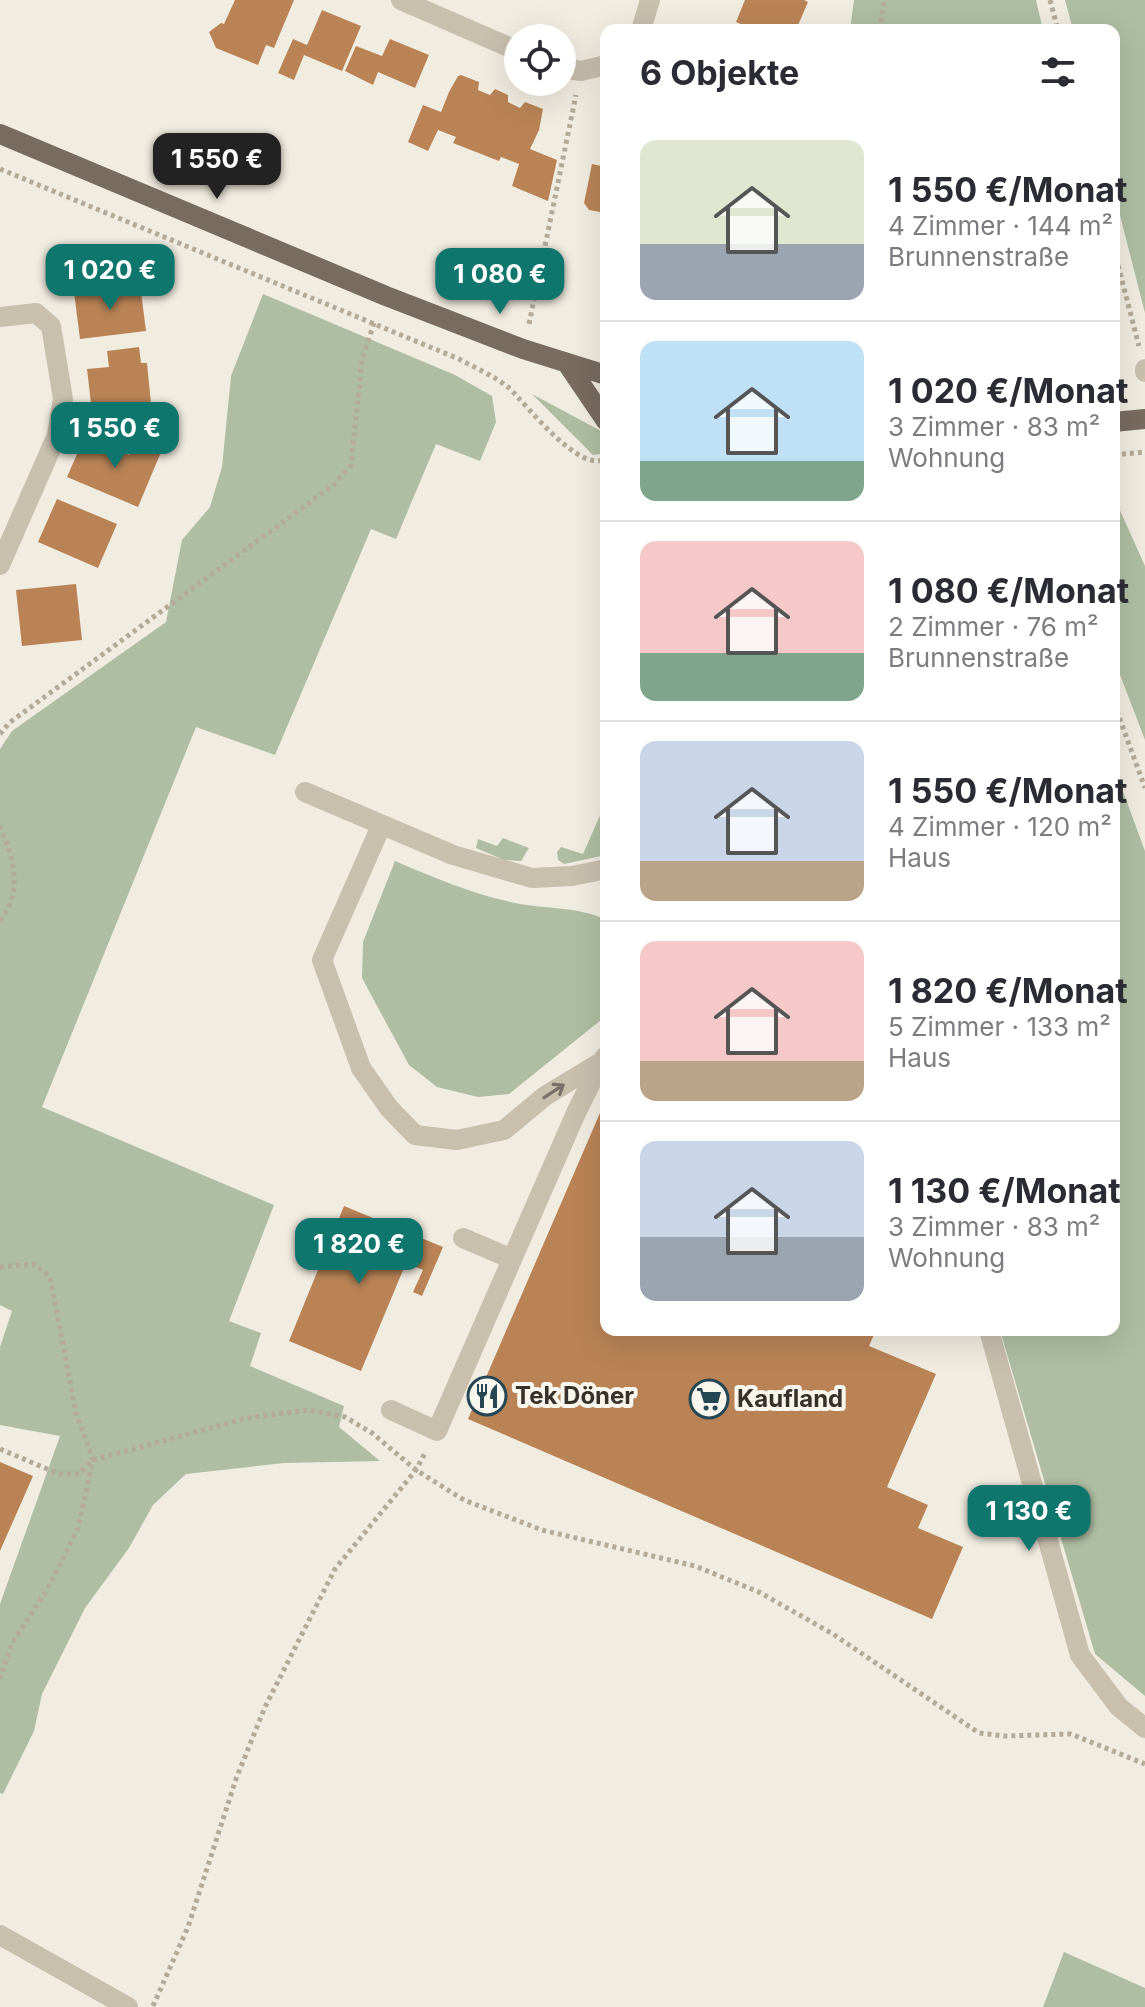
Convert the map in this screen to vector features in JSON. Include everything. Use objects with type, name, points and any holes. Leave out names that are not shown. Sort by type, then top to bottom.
[{"type":"main road","points":[[0,134],[386,296],[523,349],[600,373]]},
{"type":"main road","points":[[568,365],[600,412]]},
{"type":"main road","points":[[1120,421],[1145,419]]},
{"type":"street","points":[[401,0],[504,45]]},
{"type":"street","points":[[643,24],[650,0]]},
{"type":"street","points":[[576,69],[600,66]]},
{"type":"street","points":[[0,317],[36,313],[51,326],[63,399],[57,435],[0,565]]},
{"type":"street","points":[[305,792],[453,855],[532,878],[572,876],[600,870]]},
{"type":"street","points":[[381,826],[322,960],[361,1068],[389,1108],[415,1135],[457,1140],[504,1130],[545,1096],[600,1061]]},
{"type":"street","points":[[391,1410],[437,1431],[600,1066]]},
{"type":"street","points":[[463,1238],[512,1259]]},
{"type":"street","points":[[991,1336],[1080,1655],[1119,1707],[1145,1728]]},
{"type":"street","points":[[0,1935],[128,2007]]},
{"type":"path","points":[[881,24],[884,0]]},
{"type":"path","points":[[1050,0],[1056,24]]},
{"type":"path","points":[[523,349],[534,304],[568,96]]},
{"type":"path","points":[[0,169],[459,359],[506,386],[574,454],[590,462],[600,462]]},
{"type":"path","points":[[1120,273],[1145,370]]},
{"type":"path","points":[[0,734],[9,723],[335,484],[351,465],[362,360],[374,323]]},
{"type":"path","points":[[1120,454],[1145,452]]},
{"type":"path","points":[[1120,719],[1145,788]]},
{"type":"path","points":[[0,826],[12,854],[16,887],[0,920]]},
{"type":"path","points":[[0,1267],[34,1264],[50,1277],[76,1413],[93,1460],[78,1528],[47,1590],[12,1643],[0,1679]]},
{"type":"path","points":[[0,1449],[59,1474],[79,1474],[93,1460],[247,1418],[308,1410],[345,1417],[372,1433],[416,1470],[464,1500],[542,1530],[695,1566],[759,1592],[833,1634],[979,1733],[1004,1736],[1071,1734],[1145,1764]]},
{"type":"path","points":[[153,2007],[188,1927],[236,1779],[265,1707],[335,1569],[416,1470],[437,1431]]},
{"type":"green space","points":[[854,0],[1036,0],[1042,24],[851,24]]},
{"type":"green space","points":[[1065,0],[1145,0],[1145,313],[1120,215],[1120,24],[1071,24]]},
{"type":"green space","points":[[263,294],[455,375],[492,396],[496,422],[480,461],[436,444],[396,539],[371,529],[275,755],[196,727],[42,1107],[274,1205],[229,1321],[261,1333],[250,1366],[344,1406],[339,1427],[380,1461],[284,1463],[186,1474],[153,1505],[129,1548],[85,1608],[42,1694],[34,1731],[3,1794],[0,1793],[0,1604],[60,1436],[0,1425],[0,1347],[12,1311],[0,1305],[0,749],[12,731],[166,622],[182,540],[210,507],[222,467],[231,376]]},
{"type":"green space","points":[[532,394],[600,430],[600,454],[593,455]]},
{"type":"green space","points":[[1120,510],[1145,566],[1145,740],[1120,675]]},
{"type":"green space","points":[[1120,783],[1145,851],[1145,1696],[1095,1654],[1002,1336],[1120,1336]]},
{"type":"green space","points":[[600,816],[600,856],[564,864],[558,860],[557,852],[561,847],[583,854]]},
{"type":"green space","points":[[503,838],[529,848],[521,861],[504,860],[476,848],[478,839],[497,846]]},
{"type":"green space","points":[[395,861],[487,896],[596,916],[600,918],[600,1021],[509,1094],[478,1097],[437,1087],[409,1065],[362,978],[363,942]]},
{"type":"green space","points":[[1064,1952],[1145,1988],[1145,2007],[1043,2007]]},
{"type":"building","points":[[235,0],[294,0],[274,48],[266,45],[258,65],[216,48],[209,32],[224,24]]},
{"type":"building","points":[[745,0],[808,2],[799,24],[736,22]]},
{"type":"building","points":[[322,10],[361,26],[342,71],[304,55],[294,80],[278,73],[293,39],[307,45]]},
{"type":"building","points":[[390,39],[429,55],[415,88],[378,72],[373,85],[345,71],[356,46],[382,56]]},
{"type":"building","points":[[458,76],[479,82],[478,90],[490,95],[495,89],[504,93],[508,96],[508,102],[520,108],[525,102],[543,109],[539,130],[530,149],[557,160],[548,201],[512,186],[519,164],[501,157],[499,161],[453,143],[456,137],[438,130],[428,151],[408,142],[423,105],[441,112]]},
{"type":"building","points":[[592,164],[600,166],[600,212],[589,210],[584,203]]},
{"type":"building","points":[[140,284],[146,331],[80,339],[74,292]]},
{"type":"building","points":[[139,347],[141,363],[147,363],[152,414],[93,421],[87,369],[109,367],[107,351]]},
{"type":"building","points":[[85,436],[129,455],[135,441],[161,452],[138,507],[67,477]]},
{"type":"building","points":[[57,499],[117,524],[98,568],[38,542]]},
{"type":"building","points":[[76,584],[82,640],[22,646],[16,590]]},
{"type":"building","name":"Kaufland","points":[[600,1113],[600,1336],[873,1336],[869,1346],[936,1374],[887,1487],[928,1505],[918,1528],[963,1547],[932,1619],[468,1419]]},
{"type":"building","points":[[344,1206],[443,1247],[422,1296],[413,1292],[423,1270],[406,1263],[361,1371],[289,1341]]},
{"type":"building","points":[[0,1462],[33,1476],[0,1551]]},
{"type":"place","name":"Tek Döner","points":[[487,1396]]},
{"type":"place","name":"Kaufland","points":[[709,1399]]}]
